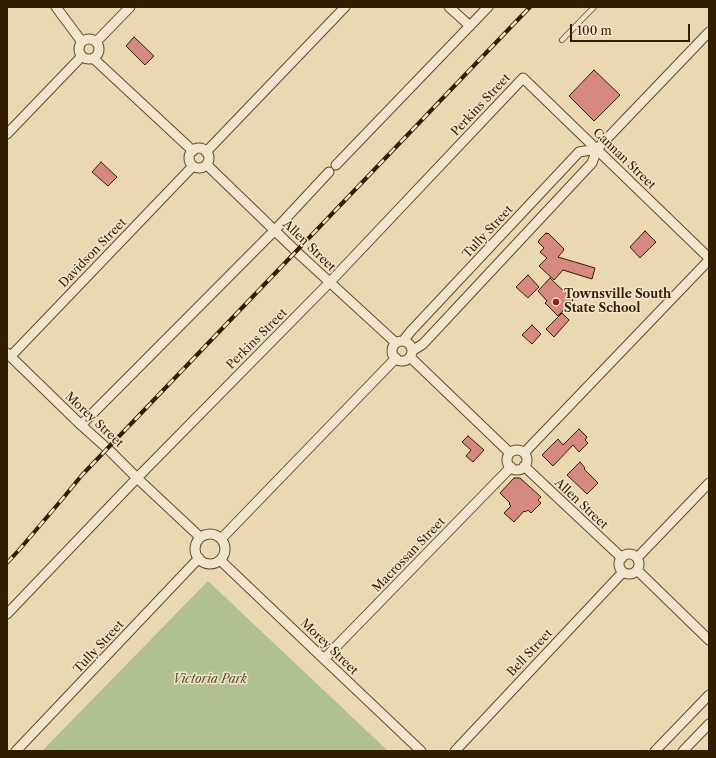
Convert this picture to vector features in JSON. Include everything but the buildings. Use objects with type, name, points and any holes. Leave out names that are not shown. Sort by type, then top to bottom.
[{"type":"street","points":[[56,7],[82,42]]},
{"type":"street","points":[[96,42],[130,7]]},
{"type":"street","points":[[206,152],[345,7]]},
{"type":"street","points":[[449,7],[470,26]]},
{"type":"street","points":[[336,165],[488,7]]},
{"type":"street","points":[[510,453],[411,354],[409,344],[406,342],[399,342],[393,347],[393,355],[400,361],[406,360],[411,354],[423,344],[592,163],[596,149],[709,32]]},
{"type":"street","points":[[94,58],[99,49],[96,42],[90,39],[85,40],[80,46],[80,54],[86,58],[94,58],[193,151]]},
{"type":"street","points":[[7,134],[82,56]]},
{"type":"street","name":"Cannan Street","points":[[523,78],[709,259]]},
{"type":"street","name":"Perkins Street","points":[[7,614],[137,478],[330,282],[523,78]]},
{"type":"street","points":[[200,148],[206,152],[209,158],[207,165],[200,168],[193,166],[190,158],[193,151],[200,148]]},
{"type":"street","name":"Tully Street","points":[[399,342],[579,152],[596,149]]},
{"type":"street","name":"Allen Street","points":[[207,165],[330,282],[399,342]]},
{"type":"street","name":"Davidson Street","points":[[9,354],[193,166]]},
{"type":"street","points":[[81,425],[275,230],[329,172]]},
{"type":"street","points":[[524,453],[709,259]]},
{"type":"street","name":"Morey Street","points":[[9,354],[200,538]]},
{"type":"street","points":[[222,539],[396,358]]},
{"type":"street","points":[[518,450],[524,453],[527,460],[524,466],[518,470],[510,467],[507,460],[510,453],[518,450]]},
{"type":"street","name":"Allen Street","points":[[524,466],[622,558]]},
{"type":"street","name":"Macrossan Street","points":[[324,659],[510,467]]},
{"type":"street","points":[[637,558],[709,483]]},
{"type":"street","points":[[209,534],[218,536],[222,539],[225,552],[220,560],[207,563],[199,558],[196,546],[200,538],[209,534]]},
{"type":"street","points":[[626,555],[633,555],[637,558],[639,565],[635,573],[627,574],[623,572],[620,565],[622,558],[626,555]]},
{"type":"street","name":"Tully Street","points":[[16,751],[199,558]]},
{"type":"street","name":"Morey Street","points":[[220,560],[422,751]]},
{"type":"street","points":[[637,570],[709,640]]},
{"type":"street","name":"Bell Street","points":[[454,751],[623,572]]},
{"type":"street","points":[[655,751],[709,695]]},
{"type":"street","points":[[683,751],[709,724]]},
{"type":"lane","points":[[562,40],[594,7]]},
{"type":"green space","name":"Victoria Park","points":[[208,581],[388,751],[42,751]]},
{"type":"railway","points":[[7,563],[82,475],[530,7]]},
{"type":"place","name":"Townsville South State School","points":[[556,302]]}]
